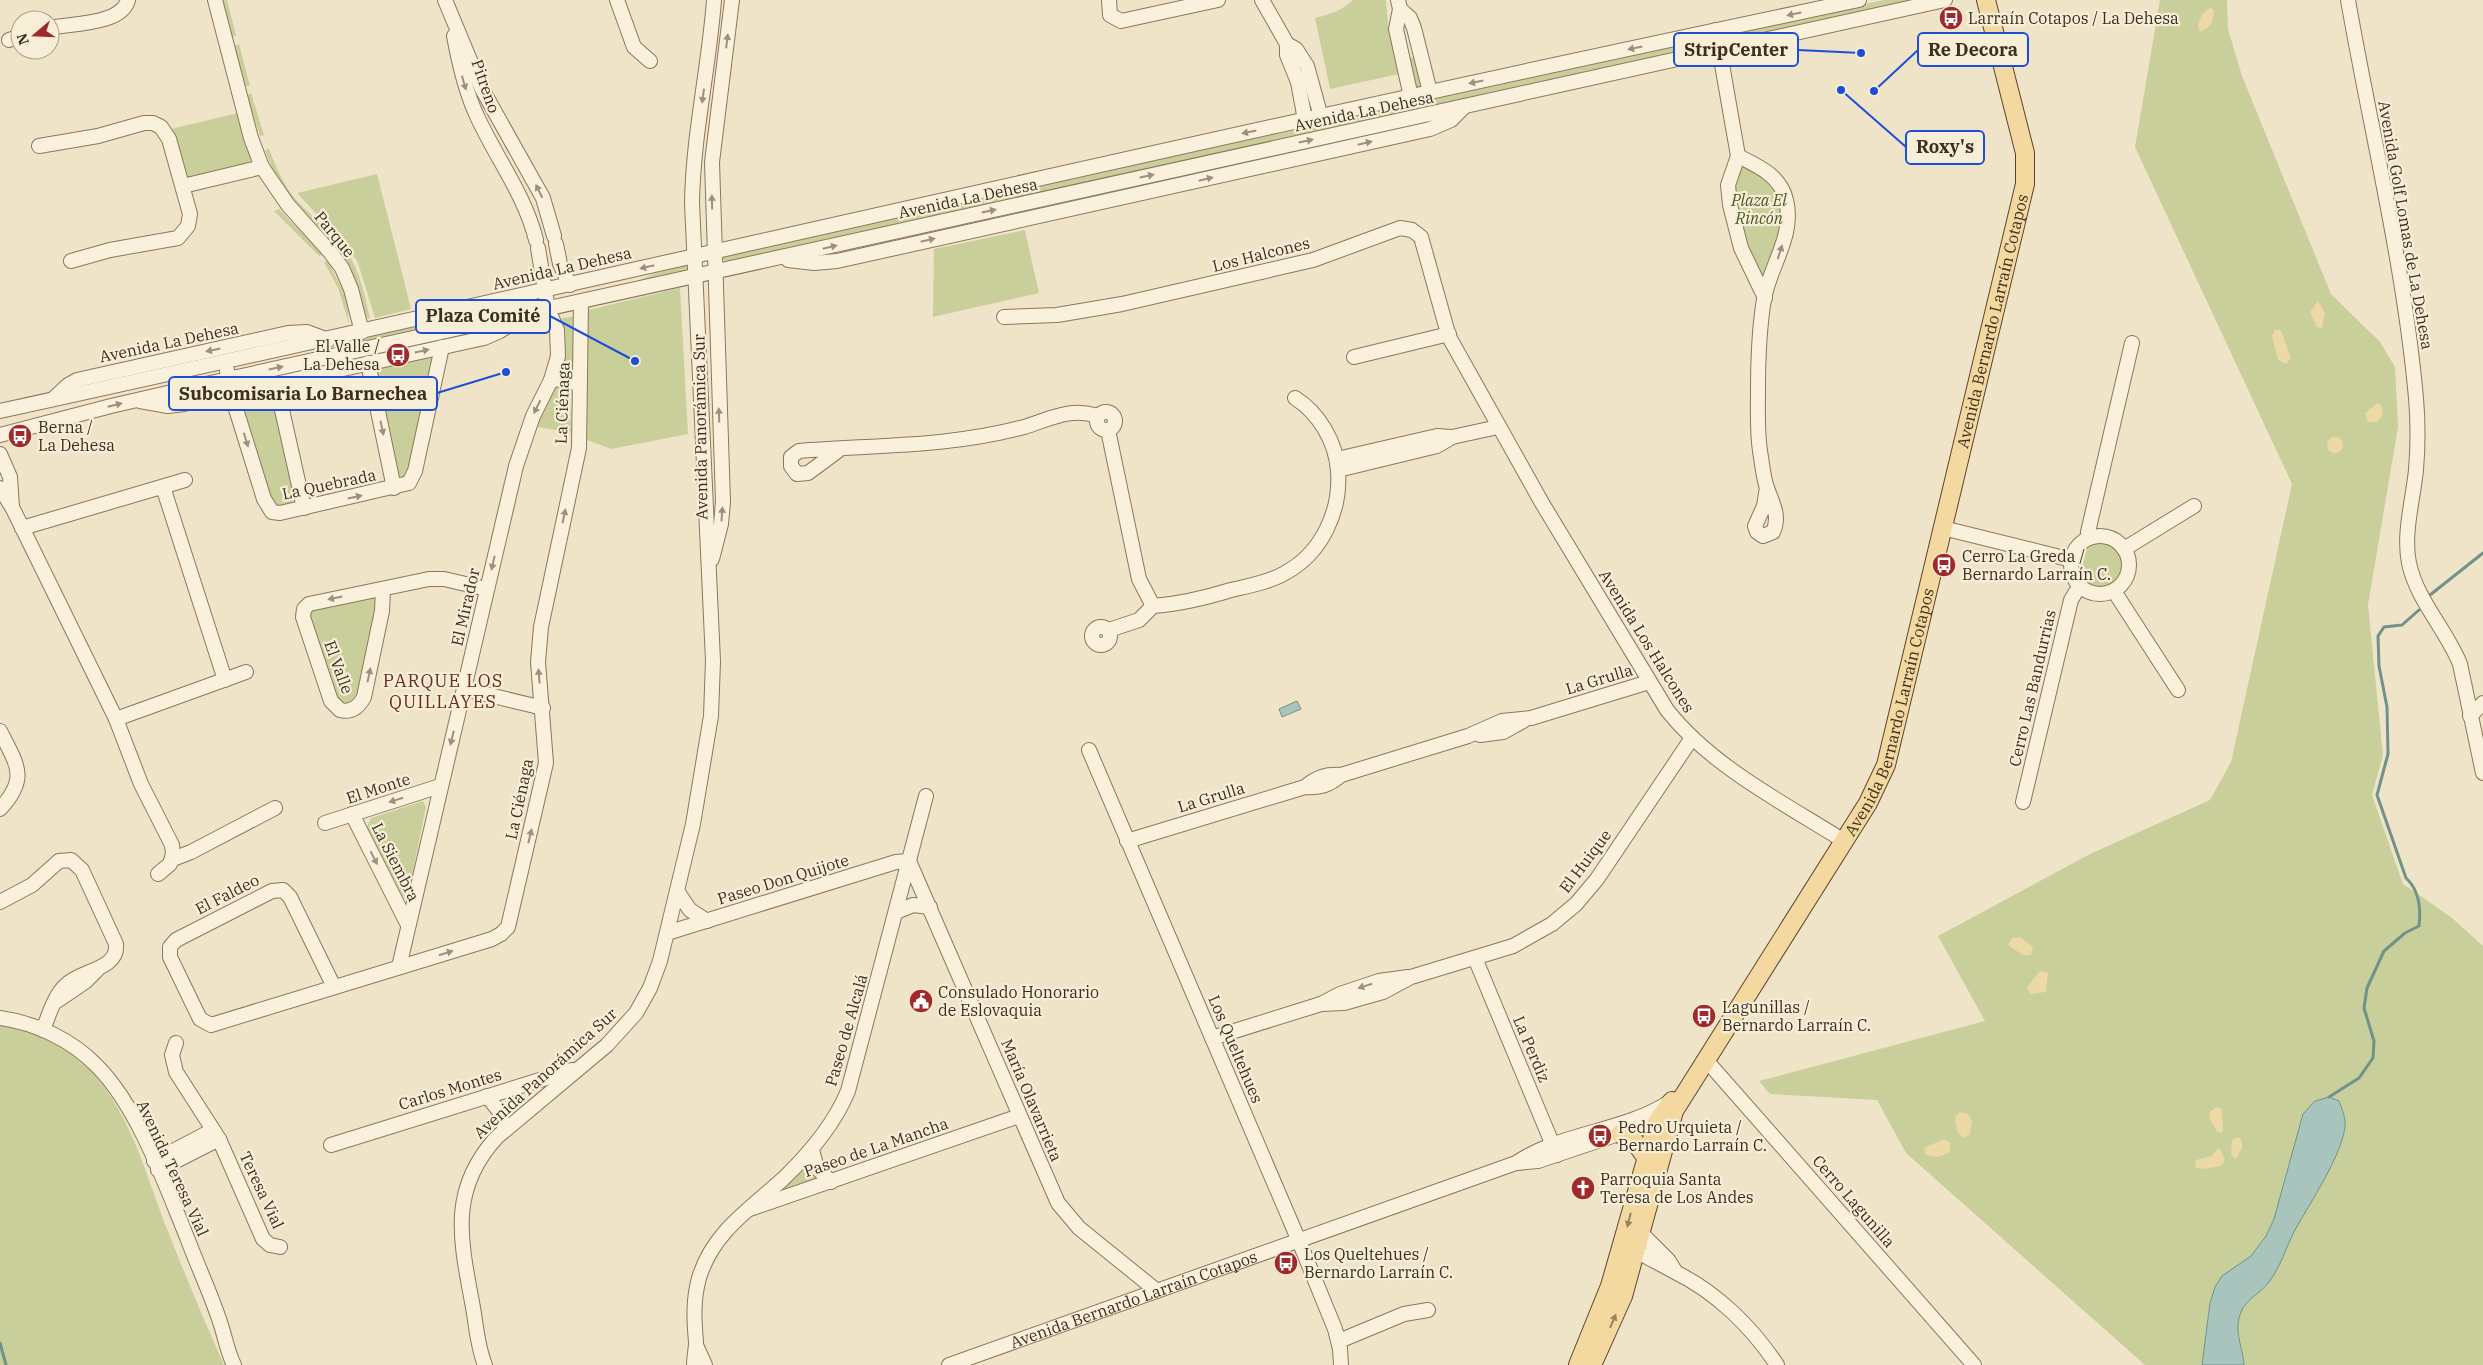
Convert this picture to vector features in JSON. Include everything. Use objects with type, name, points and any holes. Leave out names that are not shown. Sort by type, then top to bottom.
[{"type":"main road","name":"Avenida Bernardo Larraín Cotapos","points":[[1678,1101],[1706,1060],[1876,790],[1886,764],[2024,193],[2026,176],[2023,142],[1986,0]]},
{"type":"main road","points":[[1592,1365],[1617,1313],[1645,1156],[1657,1122],[1678,1101]]},
{"type":"main road","points":[[1578,1365],[1630,1247],[1642,1233],[1678,1101]]},
{"type":"main road","points":[[1620,1134],[1632,1138],[1645,1156]]},
{"type":"street","points":[[60,26],[112,18],[121,12],[128,0]]},
{"type":"street","name":"Parque","points":[[216,0],[251,138],[262,167],[282,198],[342,268],[351,289],[362,332]]},
{"type":"street","name":"Pitreno","points":[[445,0],[482,89],[542,198],[560,264],[570,285]]},
{"type":"street","points":[[617,0],[634,47],[650,61]]},
{"type":"street","name":"Avenida Panorámica Sur","points":[[484,1363],[462,1247],[460,1215],[464,1193],[476,1164],[489,1145],[505,1129],[618,1035],[636,1013],[656,975],[693,824],[711,716],[713,661],[694,255],[693,175],[714,0]]},
{"type":"street","name":"Avenida Panorámica Sur","points":[[709,579],[721,524],[722,502],[713,251],[712,162],[732,0]]},
{"type":"street","points":[[1109,0],[1110,15],[1121,20],[1218,0]]},
{"type":"street","points":[[1262,0],[1287,44],[1296,49],[1302,57],[1305,80],[1305,120]]},
{"type":"street","name":"Avenida La Dehesa","points":[[5,410],[328,340],[694,255],[1430,92],[1859,0]]},
{"type":"street","name":"Avenida La Dehesa","points":[[7,433],[134,400],[1945,0]]},
{"type":"street","name":"Avenida Golf Lomas de La Dehesa","points":[[2348,0],[2403,289],[2411,342],[2417,412],[2416,469],[2408,542],[2409,561],[2420,595],[2453,648],[2460,664],[2483,773]]},
{"type":"street","points":[[1399,4],[1411,21],[1430,92]]},
{"type":"street","points":[[1399,4],[1396,26],[1411,97]]},
{"type":"street","name":"Pitreno","points":[[451,18],[468,96],[526,209],[537,244],[544,291]]},
{"type":"street","points":[[1716,30],[1738,156],[1728,185],[1730,205],[1741,248],[1764,298]]},
{"type":"street","points":[[1402,56],[1410,50],[1420,51]]},
{"type":"street","points":[[1305,80],[1321,117]]},
{"type":"street","points":[[777,258],[807,262],[829,262],[896,248],[1436,127],[1451,120],[1465,106]]},
{"type":"street","points":[[39,146],[98,136],[144,123],[153,123],[161,127],[167,134],[182,186],[190,220],[185,231],[178,238],[110,250],[71,261]]},
{"type":"street","points":[[500,160],[505,151],[516,150]]},
{"type":"street","points":[[1738,156],[1769,173],[1780,186],[1786,200],[1788,222],[1785,237],[1764,298],[1758,388],[1758,428],[1767,486]]},
{"type":"street","points":[[182,186],[262,167]]},
{"type":"street","points":[[1067,194],[1071,209]]},
{"type":"street","name":"Los Halcones","points":[[1004,317],[1057,315],[1122,304],[1313,260],[1400,228],[1412,230],[1421,237],[1448,334],[1498,427]]},
{"type":"street","points":[[892,232],[896,248]]},
{"type":"street","name":"El Mirador","points":[[399,967],[520,451],[533,416],[551,380],[557,363],[559,344],[544,291]]},
{"type":"street","name":"La Ciénaga","points":[[206,1024],[215,1025],[497,937],[508,927],[545,769],[547,747],[538,662],[539,638],[578,448],[581,302]]},
{"type":"street","points":[[134,400],[160,405],[176,405],[442,347],[494,334],[526,314]]},
{"type":"street","name":"Avenida La Dehesa","points":[[51,400],[68,385],[78,380],[279,336],[303,331],[328,340]]},
{"type":"street","points":[[1354,356],[1448,334]]},
{"type":"street","points":[[2089,538],[2088,532],[2132,343]]},
{"type":"street","name":"La Quebrada","points":[[225,362],[231,393],[266,505],[275,513],[394,488],[409,483],[414,476],[442,347]]},
{"type":"street","points":[[368,363],[394,488]]},
{"type":"street","points":[[551,380],[563,379],[578,384]]},
{"type":"street","points":[[276,383],[304,508]]},
{"type":"street","points":[[1109,630],[1139,620],[1153,606],[1182,604],[1283,574],[1294,568],[1315,548],[1330,523],[1337,501],[1337,464],[1331,441],[1320,422],[1305,404],[1295,398]]},
{"type":"street","points":[[5,410],[15,417],[7,433]]},
{"type":"street","points":[[839,450],[933,444],[976,437],[1025,426],[1064,413],[1082,412],[1098,416],[1098,425],[1108,430],[1139,579],[1153,606]]},
{"type":"street","points":[[1337,464],[1437,446],[1452,437],[1498,427]]},
{"type":"street","name":"Avenida Los Halcones","points":[[1498,427],[1667,710],[1692,738],[1718,760],[1844,841]]},
{"type":"street","points":[[0,454],[10,477],[12,507]]},
{"type":"street","points":[[22,528],[185,480]]},
{"type":"street","points":[[163,487],[225,680]]},
{"type":"street","points":[[0,488],[12,507],[116,719],[141,784],[172,845],[172,859],[167,869],[158,874]]},
{"type":"street","points":[[2124,549],[2194,506]]},
{"type":"street","points":[[1943,528],[2072,560]]},
{"type":"street","points":[[2089,538],[2108,538],[2124,549],[2128,558],[2127,576],[2114,590],[2096,594],[2080,585],[2072,572],[2072,560],[2077,549],[2089,538]]},
{"type":"street","name":"El Valle","points":[[383,589],[382,611],[364,697],[353,709],[340,710],[332,701],[303,617],[304,609],[312,603],[383,589],[438,579],[487,590]]},
{"type":"street","name":"Cerro Las Bandurrias","points":[[2023,802],[2072,600],[2080,585]]},
{"type":"street","points":[[2114,590],[2178,690]]},
{"type":"street","points":[[116,719],[246,672]]},
{"type":"street","name":"La Grulla","points":[[1127,841],[1305,786],[1319,788],[1329,785],[1342,775],[1468,736],[1502,721],[1531,718],[1649,682]]},
{"type":"street","points":[[464,688],[542,708]]},
{"type":"street","points":[[2470,716],[2483,703]]},
{"type":"street","points":[[0,731],[16,762],[18,774],[14,793],[0,810]]},
{"type":"street","name":"El Huique","points":[[1212,1038],[1322,1004],[1340,994],[1379,981],[1411,977],[1475,958],[1524,941],[1552,924],[1576,904],[1597,879],[1692,738]]},
{"type":"street","name":"Los Queltehues","points":[[1089,750],[1299,1241],[1339,1341],[1341,1365]]},
{"type":"street","name":"El Monte","points":[[326,823],[440,786]]},
{"type":"street","name":"Paseo de Alcalá","points":[[694,1365],[696,1344],[694,1311],[702,1269],[722,1233],[782,1180],[812,1150],[840,1109],[853,1077],[926,796]]},
{"type":"street","points":[[172,859],[191,852],[275,808]]},
{"type":"street","name":"La Siembra","points":[[352,814],[408,925]]},
{"type":"street","points":[[0,902],[32,885],[59,861],[67,859],[74,862],[82,870],[116,944],[114,957],[85,982],[55,1002],[43,1030]]},
{"type":"street","name":"María Olavarrieta","points":[[909,860],[1053,1193],[1064,1212],[1079,1228],[1157,1291]]},
{"type":"street","name":"Paseo Don Quijote","points":[[667,933],[896,862],[909,860]]},
{"type":"street","name":"El Faldeo","points":[[206,1024],[200,1019],[170,956],[171,944],[276,889],[283,890],[288,894],[334,987]]},
{"type":"street","points":[[677,891],[690,910],[706,921]]},
{"type":"street","points":[[896,912],[913,905],[930,907]]},
{"type":"street","name":"La Perdiz","points":[[1475,958],[1555,1150]]},
{"type":"street","name":"Avenida Teresa Vial","points":[[0,1018],[43,1030],[72,1046],[106,1075],[118,1093],[156,1166],[220,1321],[234,1365]]},
{"type":"street","name":"Teresa Vial","points":[[176,1043],[172,1055],[176,1072],[216,1135],[264,1238],[270,1244],[280,1247]]},
{"type":"street","name":"Cerro Lagunilla","points":[[1706,1060],[1974,1365]]},
{"type":"street","name":"Carlos Montes","points":[[331,1145],[580,1068]]},
{"type":"street","points":[[487,1096],[500,1111],[505,1129]]},
{"type":"street","name":"Avenida Bernardo Larraín Cotapos","points":[[1555,1150],[1678,1101]]},
{"type":"street","name":"Paseo de La Mancha","points":[[745,1211],[1019,1116]]},
{"type":"street","name":"Avenida Bernardo Larraín Cotapos","points":[[949,1365],[981,1360],[1157,1291],[1516,1163],[1533,1152],[1555,1150],[1620,1134],[1657,1122]]},
{"type":"street","name":"Teresa Vial","points":[[156,1166],[216,1135]]},
{"type":"street","points":[[812,1150],[818,1168],[831,1182]]},
{"type":"street","points":[[1642,1233],[1669,1261],[1676,1272]]},
{"type":"street","points":[[1630,1247],[1676,1272],[1729,1309],[1752,1332],[1778,1365]]},
{"type":"street","points":[[1339,1341],[1404,1314],[1428,1310]]},
{"type":"street","name":"Paseo de Alcalá","points":[[696,1344],[705,1365]]},
{"type":"green space","points":[[222,0],[227,0],[236,36],[232,37]]},
{"type":"green space","points":[[1353,0],[1386,0],[1388,23],[1399,74],[1330,89],[1315,18],[1336,12]]},
{"type":"green space","points":[[1884,0],[1913,0],[1733,40],[1725,40],[1725,36],[1730,32]]},
{"type":"green space","points":[[2160,0],[2227,0],[2228,29],[2242,76],[2331,294],[2380,342],[2395,367],[2398,427],[2368,605],[2383,755],[2372,795],[2403,884],[2451,917],[2483,946],[2483,1365],[2145,1365],[1906,1153],[1877,1100],[1770,1094],[1759,1081],[1985,1021],[1938,936],[2090,854],[2210,800],[2231,762],[2292,484],[2135,147]]},
{"type":"green space","points":[[239,44],[250,86],[245,86],[234,46]]},
{"type":"green space","points":[[1686,44],[1692,48],[1687,52],[730,261],[723,260],[723,256],[729,253]]},
{"type":"green space","points":[[1415,56],[1424,88],[1416,89],[1410,59]]},
{"type":"green space","points":[[251,93],[264,135],[260,136],[247,95]]},
{"type":"green space","points":[[238,113],[252,163],[189,178],[179,162],[171,129]]},
{"type":"green space","points":[[269,149],[281,178],[289,191],[341,244],[352,260],[363,289],[370,319],[366,317],[351,270],[336,247],[299,209],[275,176],[265,150]]},
{"type":"green space","name":"Plaza El Rincón","points":[[1740,165],[1751,168],[1776,188],[1783,211],[1780,238],[1763,277],[1744,240],[1733,190]]},
{"type":"green space","points":[[377,174],[411,309],[375,318],[358,263],[348,248],[297,193]]},
{"type":"green space","points":[[279,209],[322,255],[319,256],[274,211]]},
{"type":"green space","points":[[1025,230],[1039,293],[933,317],[934,249]]},
{"type":"green space","points":[[328,261],[347,299],[349,324],[338,288],[324,262]]},
{"type":"green space","points":[[685,265],[689,266],[689,271],[623,288],[656,273]]},
{"type":"green space","points":[[680,288],[688,434],[611,449],[587,440],[583,391],[588,310]]},
{"type":"green space","points":[[533,300],[534,306],[328,352],[374,335]]},
{"type":"green space","points":[[578,316],[574,368],[559,366],[562,351],[562,318]]},
{"type":"green space","points":[[429,355],[432,361],[408,476],[403,478],[397,472],[376,370],[377,367]]},
{"type":"green space","points":[[565,386],[570,396],[571,433],[533,426],[552,390]]},
{"type":"green space","points":[[268,391],[273,397],[294,493],[292,504],[282,508],[272,504],[240,401],[242,398]]},
{"type":"green space","points":[[2100,542],[2113,546],[2119,552],[2123,565],[2119,578],[2113,584],[2100,588],[2087,584],[2081,578],[2077,565],[2081,552],[2087,546]]},
{"type":"green space","points":[[374,597],[378,602],[358,695],[355,701],[347,705],[338,702],[309,613]]},
{"type":"green space","points":[[423,801],[426,807],[408,895],[403,897],[367,827],[371,818]]},
{"type":"green space","points":[[0,1024],[45,1038],[66,1049],[100,1081],[113,1100],[134,1141],[167,1229],[224,1365],[0,1365]]},
{"type":"green space","points":[[810,1164],[818,1179],[778,1195],[776,1190]]},
{"type":"sand","points":[[2211,8],[2214,11],[2212,21],[2206,29],[2200,32],[2198,26],[2201,17],[2204,12]]},
{"type":"sand","points":[[2318,301],[2325,313],[2322,328],[2317,327],[2310,312]]},
{"type":"sand","points":[[2275,330],[2281,330],[2291,358],[2286,364],[2278,360],[2272,336]]},
{"type":"sand","points":[[2378,403],[2382,406],[2383,414],[2377,422],[2368,422],[2365,413]]},
{"type":"sand","points":[[2332,437],[2338,437],[2343,442],[2341,451],[2332,453],[2327,448],[2327,442]]},
{"type":"sand","points":[[2020,937],[2033,947],[2031,955],[2023,955],[2008,945],[2012,938]]},
{"type":"sand","points":[[2040,971],[2048,973],[2046,992],[2030,994],[2027,987]]},
{"type":"sand","points":[[2217,1107],[2222,1109],[2223,1130],[2221,1133],[2217,1131],[2209,1118],[2210,1112]]},
{"type":"sand","points":[[1960,1112],[1968,1114],[1972,1121],[1970,1134],[1963,1138],[1957,1131],[1955,1117]]},
{"type":"sand","points":[[2240,1138],[2243,1146],[2236,1159],[2231,1155],[2232,1140]]},
{"type":"sand","points":[[1944,1139],[1950,1143],[1950,1152],[1938,1157],[1926,1155],[1924,1148]]},
{"type":"sand","points":[[2219,1147],[2225,1160],[2221,1166],[2202,1169],[2195,1167],[2196,1160],[2212,1156]]},
{"type":"water","points":[[1297,701],[1301,709],[1282,717],[1279,709]]},
{"type":"water","points":[[2329,1097],[2339,1101],[2344,1117],[2345,1127],[2338,1152],[2295,1230],[2273,1276],[2266,1286],[2243,1307],[2239,1319],[2238,1332],[2244,1365],[2202,1365],[2210,1303],[2215,1287],[2222,1276],[2251,1256],[2266,1236],[2274,1219],[2303,1114],[2315,1101]]},
{"type":"waterway","points":[[2430,595],[2483,553]]},
{"type":"waterway","points":[[2329,1097],[2359,1078],[2373,1058],[2374,1041],[2364,1008],[2367,988],[2384,951],[2405,933],[2419,926],[2420,913],[2416,894],[2406,878],[2377,795],[2388,754],[2387,707],[2379,666],[2378,636],[2384,627],[2402,625],[2419,610]]},
{"type":"waterway","points":[[0,1343],[6,1365]]},
{"type":"place","name":"Larraín Cotapos / La Dehesa","points":[[1951,18]]},
{"type":"place","name":"StripCenter","points":[[1861,53]]},
{"type":"place","name":"Roxy's","points":[[1841,90]]},
{"type":"place","name":"Re Decora","points":[[1874,91]]},
{"type":"place","name":"El Valle / La Dehesa","points":[[398,355]]},
{"type":"place","name":"Plaza Comité","points":[[635,361]]},
{"type":"place","name":"Subcomisaria Lo Barnechea","points":[[506,372]]},
{"type":"place","name":"Berna / La Dehesa","points":[[20,436]]},
{"type":"place","name":"Cerro La Greda / Bernardo Larraín C.","points":[[1944,565]]},
{"type":"place","name":"Consulado Honorario de Eslovaquia","points":[[921,1001]]},
{"type":"place","name":"Lagunillas / Bernardo Larraín C.","points":[[1704,1016]]},
{"type":"place","name":"Pedro Urquieta / Bernardo Larraín C.","points":[[1600,1136]]},
{"type":"place","name":"Parroquia Santa Teresa de Los Andes","points":[[1583,1188]]},
{"type":"place","name":"Los Queltehues / Bernardo Larraín C.","points":[[1286,1263]]},
{"type":"district","name":"PARQUE LOS QUILLAYES","points":[[443,690]]}]
